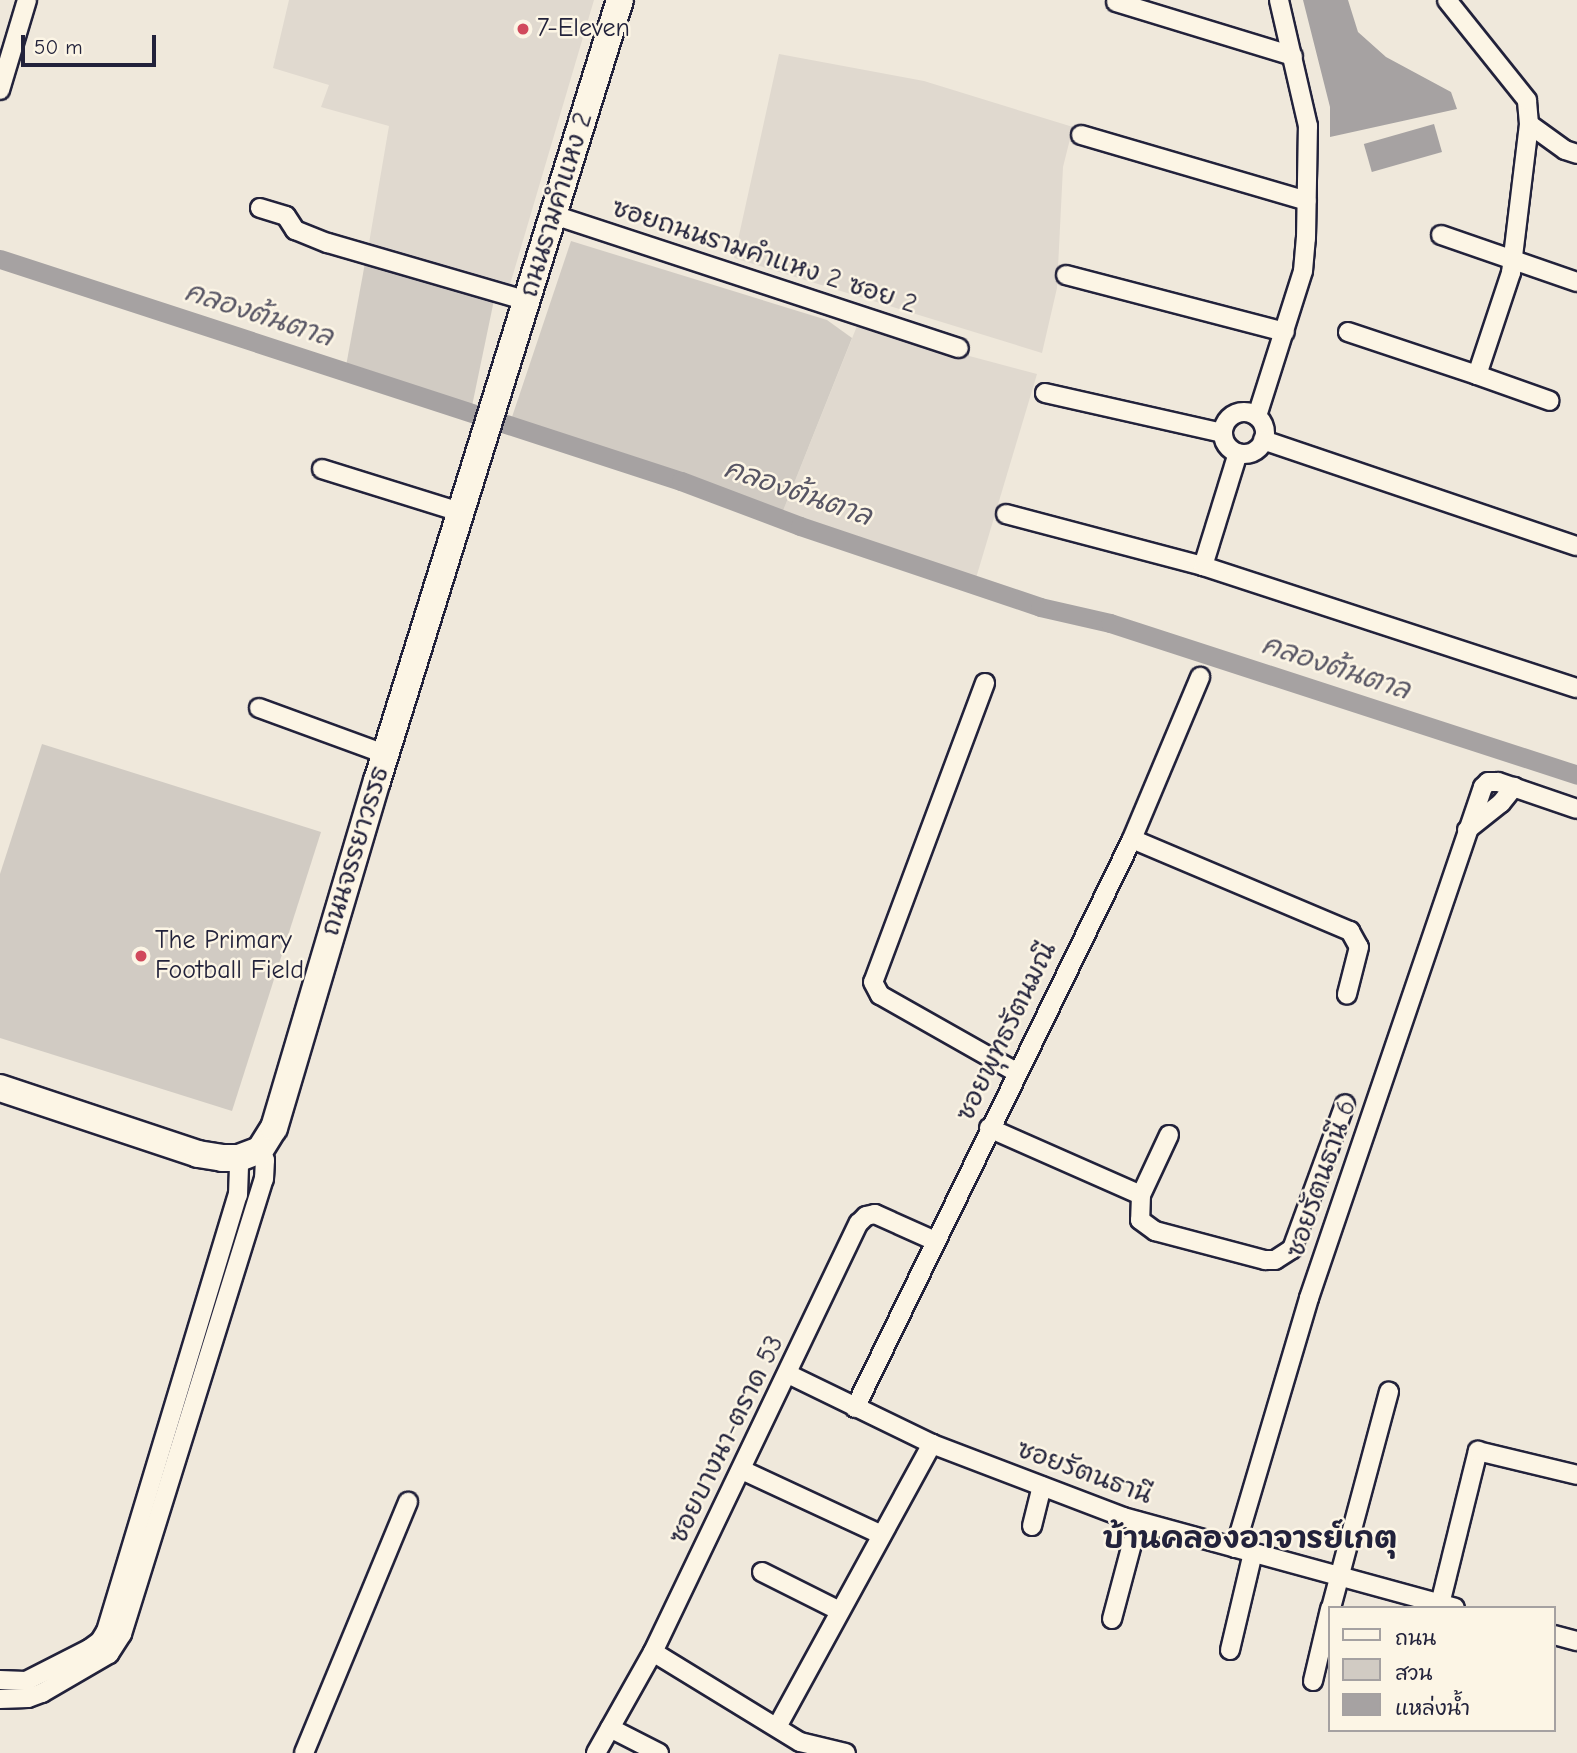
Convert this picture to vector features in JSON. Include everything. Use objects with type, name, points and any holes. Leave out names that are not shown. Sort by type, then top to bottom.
[{"type":"main road","name":"ถนนรามคำแหง 2","points":[[490,419],[620,0]]},
{"type":"main road","name":"ถนนจรรยาวรรธ","points":[[250,1154],[274,1128],[385,754],[490,419]]},
{"type":"main road","points":[[0,1088],[198,1154],[250,1154]]},
{"type":"street","points":[[0,90],[27,0]]},
{"type":"street","points":[[1257,416],[1303,271],[1307,201],[1308,126],[1279,0]]},
{"type":"street","points":[[1447,0],[1527,100],[1529,124],[1513,260],[1477,375]]},
{"type":"street","points":[[1116,2],[1293,56]]},
{"type":"street","points":[[1529,124],[1565,150],[1577,154]]},
{"type":"street","points":[[1081,135],[1307,201]]},
{"type":"street","points":[[260,208],[286,216],[295,230],[328,243],[527,301]]},
{"type":"street","name":"ซอยถนนรามคำแหง 2 ซอย 2","points":[[554,215],[959,348]]},
{"type":"street","points":[[1441,235],[1577,282]]},
{"type":"street","points":[[1066,275],[1285,332]]},
{"type":"street","points":[[1348,332],[1550,401]]},
{"type":"street","points":[[1045,393],[1223,433]]},
{"type":"street","points":[[1244,412],[1257,416],[1264,427],[1264,440],[1250,452],[1238,453],[1227,445],[1223,433],[1232,416],[1244,412]]},
{"type":"street","points":[[1264,440],[1577,546]]},
{"type":"street","points":[[1203,566],[1238,453]]},
{"type":"street","points":[[322,469],[460,512]]},
{"type":"street","points":[[1006,514],[1203,566],[1577,688]]},
{"type":"street","name":"ซอยพุทธรัตนมณี","points":[[855,1408],[1016,1072],[1132,839],[1200,677]]},
{"type":"street","points":[[985,683],[873,982],[880,995],[1016,1072]]},
{"type":"street","points":[[259,708],[385,754]]},
{"type":"street","name":"ซอยรัตนธานี 6","points":[[1235,1548],[1309,1298],[1467,830],[1509,796],[1514,787],[1577,809]]},
{"type":"street","points":[[1132,839],[1350,931],[1359,947],[1347,994]]},
{"type":"street","points":[[1169,1135],[1141,1195],[1140,1220],[1155,1230],[1265,1260],[1285,1256],[1297,1236],[1345,1104]]},
{"type":"street","points":[[989,1128],[1141,1195]]},
{"type":"street","points":[[0,1680],[26,1681],[89,1649],[100,1641],[106,1631],[250,1154],[265,1160],[264,1179],[122,1634],[108,1654],[41,1693],[28,1698],[0,1699]]},
{"type":"street","name":"ซอยบางนา-ตราด 53","points":[[596,1753],[653,1652],[859,1223],[866,1216],[875,1214],[935,1241]]},
{"type":"street","name":"ซอยรัตนธานี","points":[[788,1374],[932,1444],[1138,1521],[1439,1605]]},
{"type":"street","points":[[1331,1606],[1389,1392]]},
{"type":"street","points":[[776,1727],[932,1444]]},
{"type":"street","points":[[1439,1605],[1478,1451],[1577,1475]]},
{"type":"street","points":[[742,1470],[882,1535]]},
{"type":"street","points":[[1032,1526],[1042,1486]]},
{"type":"street","points":[[304,1753],[408,1502]]},
{"type":"street","points":[[1111,1619],[1138,1521]]},
{"type":"street","points":[[1230,1650],[1253,1553]]},
{"type":"street","points":[[762,1573],[840,1611]]},
{"type":"street","points":[[1313,1681],[1328,1617]]},
{"type":"street","points":[[1556,1636],[1577,1641]]},
{"type":"street","points":[[653,1652],[800,1742],[846,1753]]},
{"type":"street","points":[[610,1728],[659,1753]]},
{"type":"shaded area","points":[[289,0],[594,0],[509,288],[368,249],[389,126],[321,107],[329,85],[273,68]]},
{"type":"shaded area","points":[[779,54],[924,81],[1073,127],[1063,167],[1057,288],[1042,353],[734,258]]},
{"type":"shaded area","points":[[857,326],[1037,374],[976,578],[783,511]]},
{"type":"green space","points":[[571,241],[827,320],[852,338],[783,511],[512,417]]},
{"type":"green space","points":[[365,263],[494,300],[472,406],[346,366]]},
{"type":"green space","name":"The Primary Football Field","points":[[42,744],[321,832],[232,1111],[0,1038],[0,874]]},
{"type":"water","points":[[1303,0],[1348,0],[1358,32],[1386,57],[1451,92],[1457,109],[1330,137],[1330,107]]},
{"type":"water","points":[[1434,124],[1442,152],[1372,172],[1364,144]]},
{"type":"waterway","name":"คลองต้นตาล","points":[[0,259],[681,481],[800,526],[1040,607],[1110,623],[1577,775]]},
{"type":"place","name":"7-Eleven","points":[[523,29]]},
{"type":"place","name":"The Primary Football Field","points":[[141,956]]},
{"type":"district","name":"บ้านคลองอาจารย์เกตุ","points":[[1250,1539]]}]
